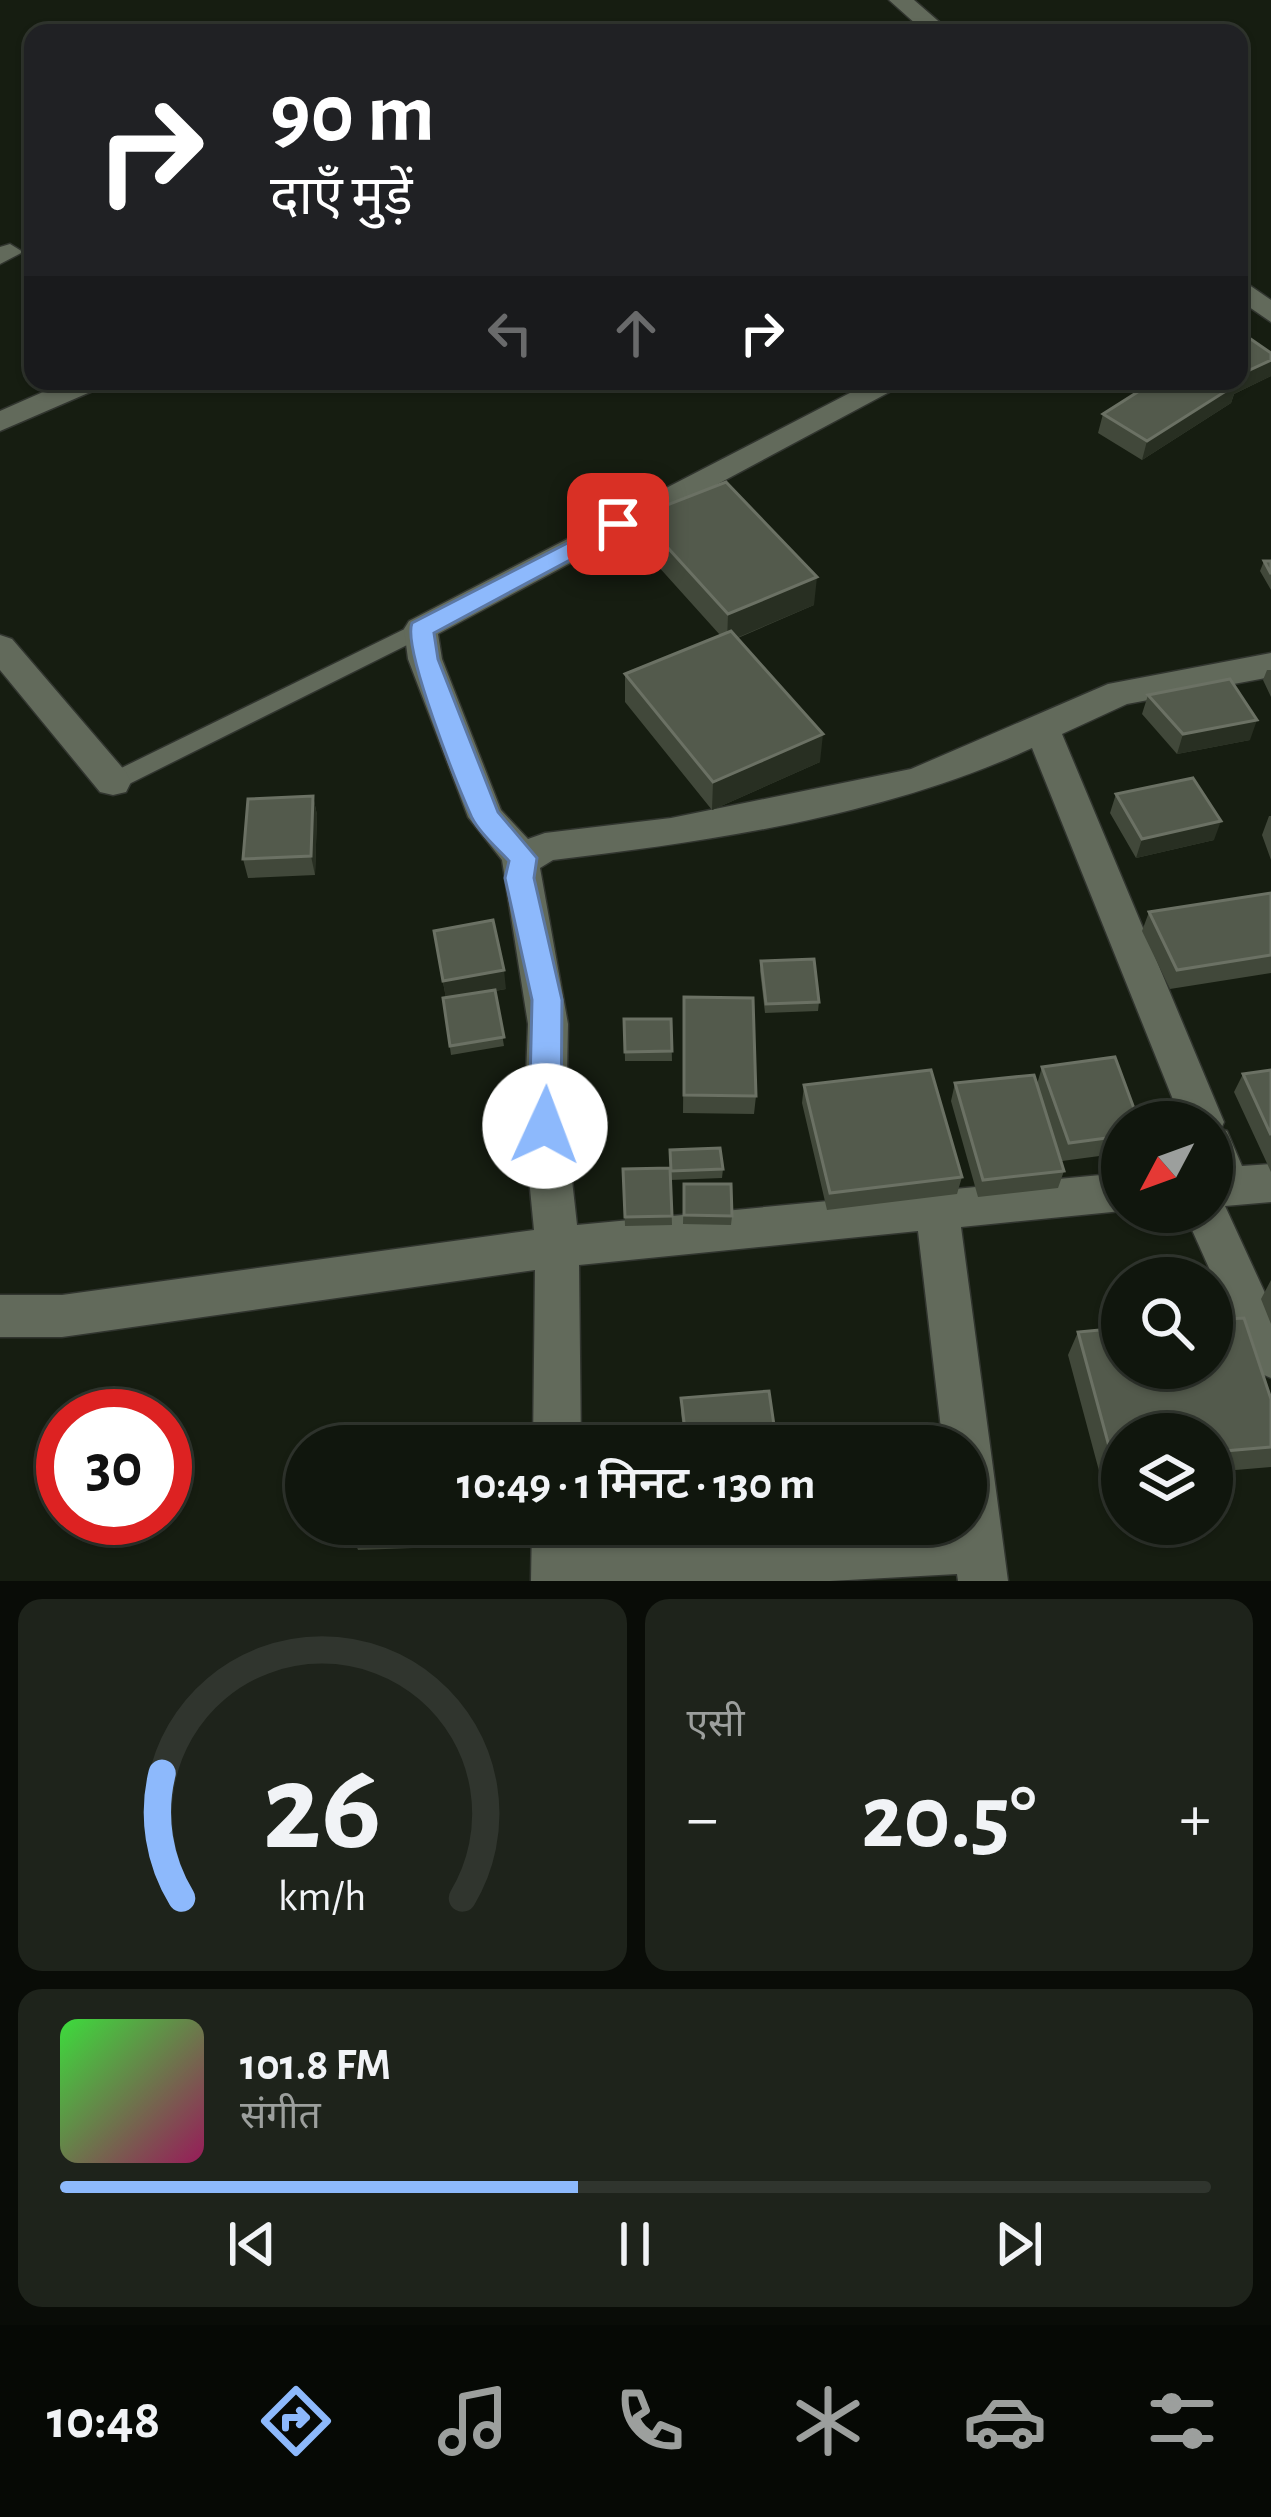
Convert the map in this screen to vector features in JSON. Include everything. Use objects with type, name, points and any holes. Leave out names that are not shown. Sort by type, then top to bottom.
[{"type":"street","points":[[901,0],[929,24]]},
{"type":"street","points":[[1248,294],[1271,314]]},
{"type":"street","points":[[0,422],[72,390]]},
{"type":"street","points":[[523,858],[486,817],[425,659],[421,629],[879,390]]},
{"type":"street","points":[[0,647],[113,782]]},
{"type":"street","points":[[523,858],[545,847],[671,832],[911,782],[949,771],[1120,693],[1271,665]]},
{"type":"street","points":[[1041,726],[1194,1101]]},
{"type":"street","points":[[523,858],[520,878],[547,1000],[546,1160],[557,1247],[556,1425]]},
{"type":"street","points":[[0,1316],[62,1316],[557,1247],[1101,1194]]},
{"type":"street","points":[[1233,1205],[1271,1356]]},
{"type":"street","points":[[556,1559],[981,1564],[937,1207]]},
{"type":"lane","points":[[113,782],[421,629]]},
{"type":"building","points":[[1248,337],[1271,353],[1271,360],[1248,371]]},
{"type":"building","points":[[1141,390],[1228,390],[1147,441],[1103,414]]},
{"type":"building","points":[[726,482],[817,577],[728,614],[639,516]]},
{"type":"building","points":[[731,631],[823,734],[713,782],[625,674]]},
{"type":"building","points":[[1230,679],[1257,720],[1183,734],[1148,695]]},
{"type":"building","points":[[1193,778],[1221,821],[1142,839],[1116,794]]},
{"type":"building","points":[[313,796],[311,856],[243,859],[248,799]]},
{"type":"building","points":[[1271,893],[1271,955],[1177,970],[1149,912]]},
{"type":"building","points":[[493,920],[504,970],[443,981],[434,931]]},
{"type":"building","points":[[814,959],[819,1002],[766,1004],[761,961]]},
{"type":"building","points":[[495,990],[504,1037],[450,1046],[443,998]]},
{"type":"building","points":[[684,997],[753,998],[756,1096],[684,1095]]},
{"type":"building","points":[[624,1019],[671,1019],[672,1051],[625,1052]]},
{"type":"building","points":[[1115,1057],[1131,1101],[1101,1101],[1101,1139],[1069,1143],[1042,1067]]},
{"type":"building","points":[[931,1070],[962,1177],[830,1193],[804,1085]]},
{"type":"building","points":[[1271,1070],[1271,1135],[1243,1074]]},
{"type":"building","points":[[1034,1075],[1064,1171],[983,1180],[955,1083]]},
{"type":"building","points":[[720,1148],[723,1169],[671,1171],[670,1150]]},
{"type":"building","points":[[670,1168],[672,1216],[625,1217],[623,1169]]},
{"type":"building","points":[[684,1184],[731,1184],[732,1216],[684,1215]]},
{"type":"building","points":[[1244,1318],[1271,1399],[1271,1447],[1233,1450],[1233,1413],[1101,1413],[1101,1417],[1078,1332],[1101,1330],[1101,1389],[1233,1389],[1233,1319]]},
{"type":"building","points":[[769,1391],[774,1425],[684,1425],[681,1398]]},
{"type":"route","points":[[545,1126],[547,1000],[520,878],[523,858],[486,817],[420,637],[429,622],[618,524]]}]
